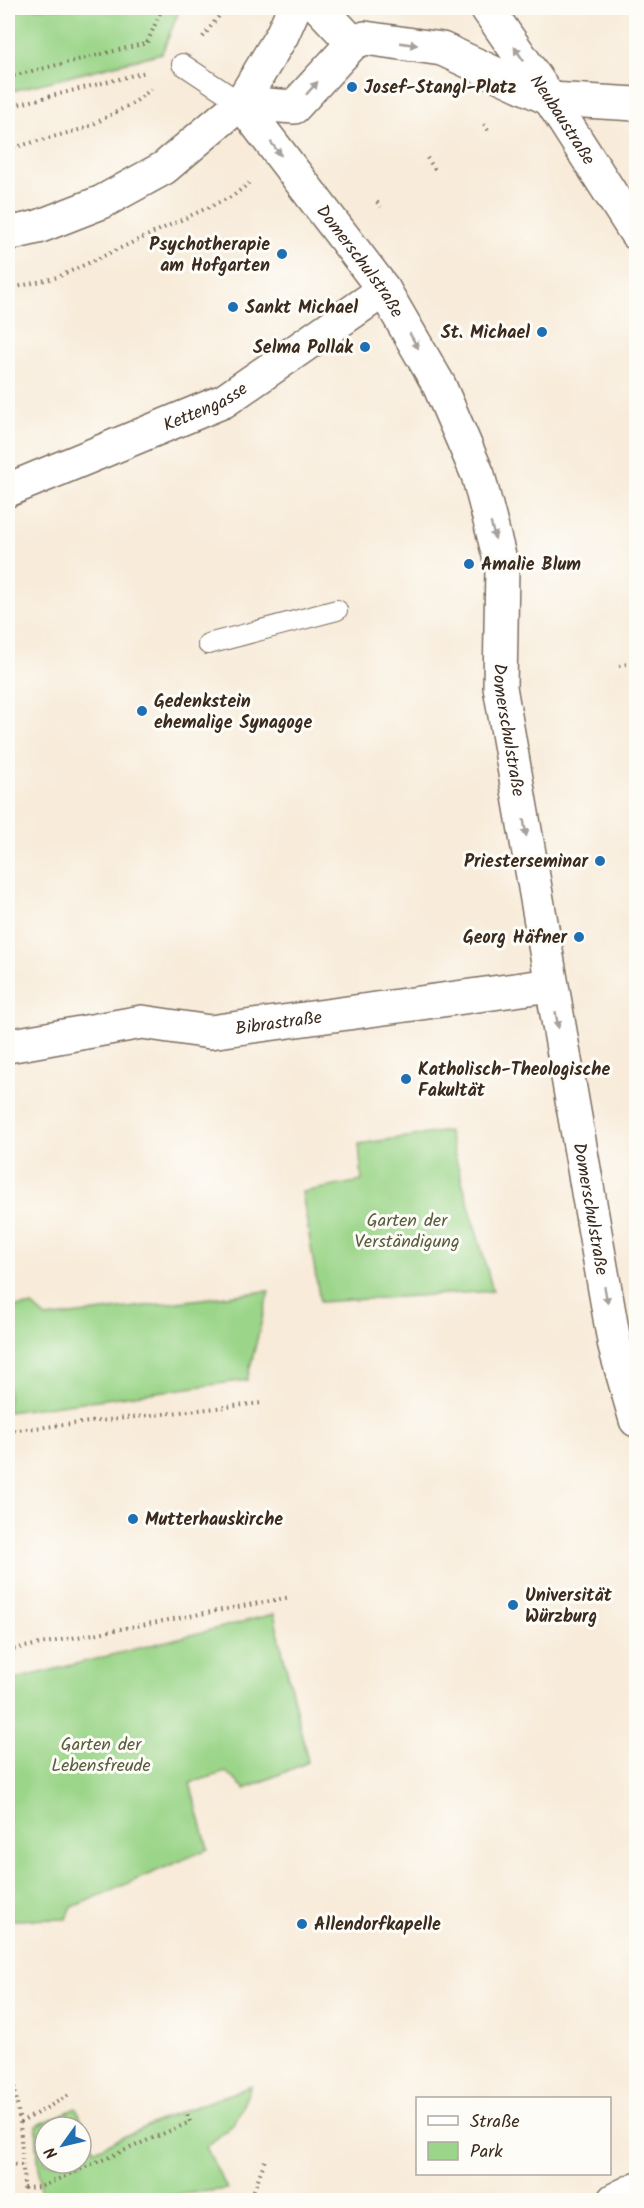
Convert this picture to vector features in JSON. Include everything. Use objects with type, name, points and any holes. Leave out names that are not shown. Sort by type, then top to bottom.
[{"type":"street","points":[[8,234],[38,227],[102,202],[164,168],[241,103],[282,35],[294,8]]},
{"type":"street","points":[[320,8],[353,43]]},
{"type":"street","name":"Neubaustraße","points":[[488,8],[636,233]]},
{"type":"street","points":[[241,103],[294,107],[353,43],[365,38],[442,49],[550,99],[636,104]]},
{"type":"street","name":"Domerschulstraße","points":[[241,103],[384,290],[440,385],[478,474],[502,567],[500,687],[550,985],[615,1347],[636,1420]]},
{"type":"street","name":"Kettengasse","points":[[8,490],[224,401],[384,290]]},
{"type":"street","name":"Bibrastraße","points":[[8,1046],[142,1022],[210,1032],[550,985]]},
{"type":"street","points":[[614,2200],[636,2189]]},
{"type":"lane","points":[[182,64],[241,103]]},
{"type":"lane","points":[[208,644],[337,610]]},
{"type":"path","points":[[8,77],[147,43],[162,8]]},
{"type":"path","points":[[8,107],[85,86],[182,64]]},
{"type":"path","points":[[8,149],[86,128],[135,102],[182,64]]},
{"type":"path","points":[[484,124],[489,131]]},
{"type":"path","points":[[8,289],[58,277],[233,196],[280,153]]},
{"type":"path","points":[[427,158],[436,171]]},
{"type":"path","points":[[377,202],[381,207]]},
{"type":"path","points":[[636,290],[630,295],[636,305]]},
{"type":"path","points":[[619,666],[636,662]]},
{"type":"path","points":[[8,1431],[262,1403]]},
{"type":"path","points":[[8,1650],[291,1597]]},
{"type":"path","points":[[8,2045],[20,2123],[25,2200]]},
{"type":"path","points":[[20,2123],[71,2094]]},
{"type":"path","points":[[24,2188],[40,2187],[190,2122],[186,2111]]},
{"type":"path","points":[[223,2200],[250,2198],[265,2160]]},
{"type":"path","points":[[8,2164],[22,2165]]},
{"type":"green space","points":[[8,8],[180,8],[162,53],[8,92]]},
{"type":"green space","name":"Garten der Verständigung","points":[[448,1131],[493,1291],[320,1302],[302,1192],[362,1181],[359,1144]]},
{"type":"green space","points":[[269,1291],[247,1380],[8,1412],[8,1307],[32,1306],[46,1318]]},
{"type":"green space","name":"Garten der Lebensfreude","points":[[274,1614],[308,1762],[245,1789],[226,1772],[190,1783],[208,1849],[70,1908],[66,1919],[8,1920],[8,1681]]},
{"type":"green space","points":[[251,2086],[235,2123],[206,2147],[227,2189],[129,2200],[41,2200],[39,2175],[93,2175],[93,2146],[95,2150],[162,2119]]},
{"type":"green space","points":[[76,2108],[79,2115],[60,2115]]},
{"type":"place","name":"Josef-Stangl-Platz","points":[[352,87]]},
{"type":"place","name":"Psychotherapie am Hofgarten","points":[[282,254]]},
{"type":"place","name":"Sankt Michael","points":[[233,307]]},
{"type":"place","name":"St. Michael","points":[[542,332]]},
{"type":"place","name":"Selma Pollak","points":[[365,347]]},
{"type":"place","name":"Amalie Blum","points":[[469,564]]},
{"type":"place","name":"Gedenkstein ehemalige Synagoge","points":[[142,711]]},
{"type":"place","name":"Priesterseminar","points":[[600,861]]},
{"type":"place","name":"Georg Häfner","points":[[579,937]]},
{"type":"place","name":"Katholisch-Theologische Fakultät","points":[[406,1079]]},
{"type":"place","name":"Mutterhauskirche","points":[[133,1519]]},
{"type":"place","name":"Universität Würzburg","points":[[513,1605]]},
{"type":"place","name":"Allendorfkapelle","points":[[302,1924]]}]
